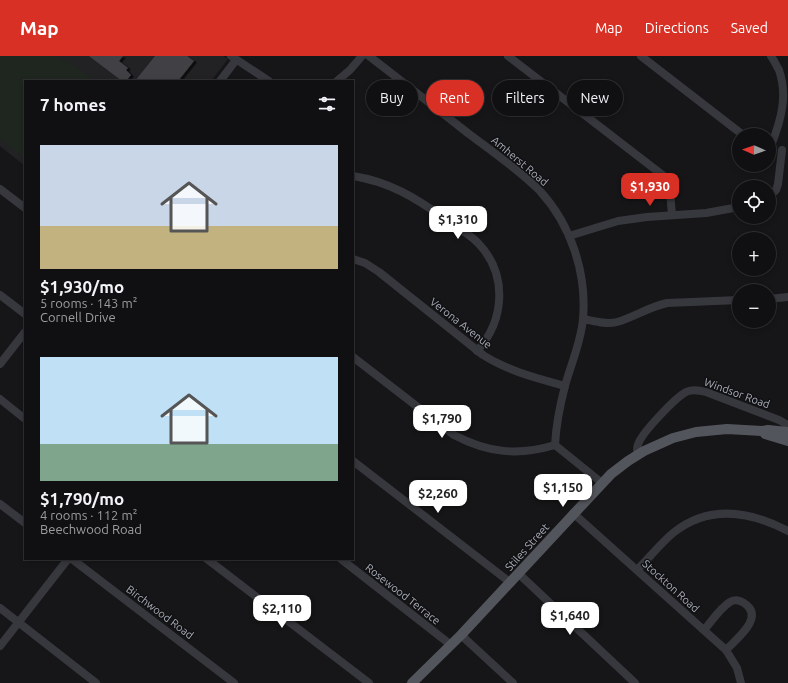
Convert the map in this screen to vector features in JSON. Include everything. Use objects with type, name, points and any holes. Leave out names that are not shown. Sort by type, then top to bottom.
[{"type":"main road","name":"Stiles Street","points":[[412,683],[511,583],[573,513],[602,483],[618,468],[638,454],[673,438],[696,432],[727,429],[788,432]]},
{"type":"main road","name":"Stiles Street","points":[[762,431],[768,435],[788,441]]},
{"type":"street","points":[[338,80],[350,70],[362,56]]},
{"type":"street","name":"Amherst Road","points":[[369,56],[527,179],[551,205],[569,236],[575,251],[582,279],[584,302],[583,319],[580,337],[565,386],[555,430],[555,445]]},
{"type":"street","points":[[508,56],[669,180],[672,215]]},
{"type":"street","points":[[641,56],[734,128]]},
{"type":"street","points":[[771,56],[782,75],[786,93],[785,108],[776,130]]},
{"type":"street","points":[[221,80],[234,58],[267,80]]},
{"type":"street","points":[[776,190],[785,150]]},
{"type":"street","points":[[354,176],[382,182],[410,195],[478,242],[487,254],[498,277],[500,301],[495,325],[487,339],[477,351]]},
{"type":"street","points":[[0,189],[24,207]]},
{"type":"street","points":[[569,236],[618,221],[706,213],[732,208]]},
{"type":"street","name":"Verona Avenue","points":[[354,259],[364,263],[379,272],[477,351],[496,364],[516,372],[565,386]]},
{"type":"street","points":[[0,295],[24,313]]},
{"type":"street","points":[[776,299],[788,298]]},
{"type":"street","points":[[583,319],[608,323],[617,322],[662,304],[732,300]]},
{"type":"street","points":[[0,364],[24,333]]},
{"type":"street","points":[[354,358],[454,435],[465,441],[490,449],[515,452],[535,450],[555,445],[602,483]]},
{"type":"street","name":"Windsor Road","points":[[638,454],[637,447],[642,436],[674,401],[683,394],[692,390],[706,392],[788,425]]},
{"type":"street","points":[[0,399],[24,418]]},
{"type":"street","points":[[354,462],[511,583]]},
{"type":"street","points":[[0,504],[24,522]]},
{"type":"street","name":"Stockton Road","points":[[573,513],[726,650],[737,668],[741,683]]},
{"type":"street","points":[[636,570],[672,534],[688,523],[705,516],[723,513],[746,515],[768,522],[788,531]]},
{"type":"street","points":[[0,646],[67,560]]},
{"type":"street","name":"Birchwood Road","points":[[73,560],[234,683]]},
{"type":"street","points":[[208,560],[370,683]]},
{"type":"street","name":"Rosewood Terrace","points":[[342,560],[451,645]]},
{"type":"street","points":[[519,574],[635,683]]},
{"type":"street","points":[[704,630],[730,602],[740,600],[748,606],[751,611],[751,622],[726,650]]},
{"type":"street","points":[[0,608],[96,683]]},
{"type":"street","points":[[461,635],[513,683]]},
{"type":"shaded area","points":[[0,56],[223,56],[228,59],[212,80],[24,80],[24,165],[0,146]]},
{"type":"shaded area","points":[[0,56],[57,56],[68,64],[70,62],[94,80],[24,80],[24,157],[0,139]]},
{"type":"building","points":[[89,56],[123,56],[119,61],[128,68],[126,70],[131,75],[127,80],[121,80]]},
{"type":"building","points":[[155,56],[187,56],[194,61],[179,80],[136,80]]}]
